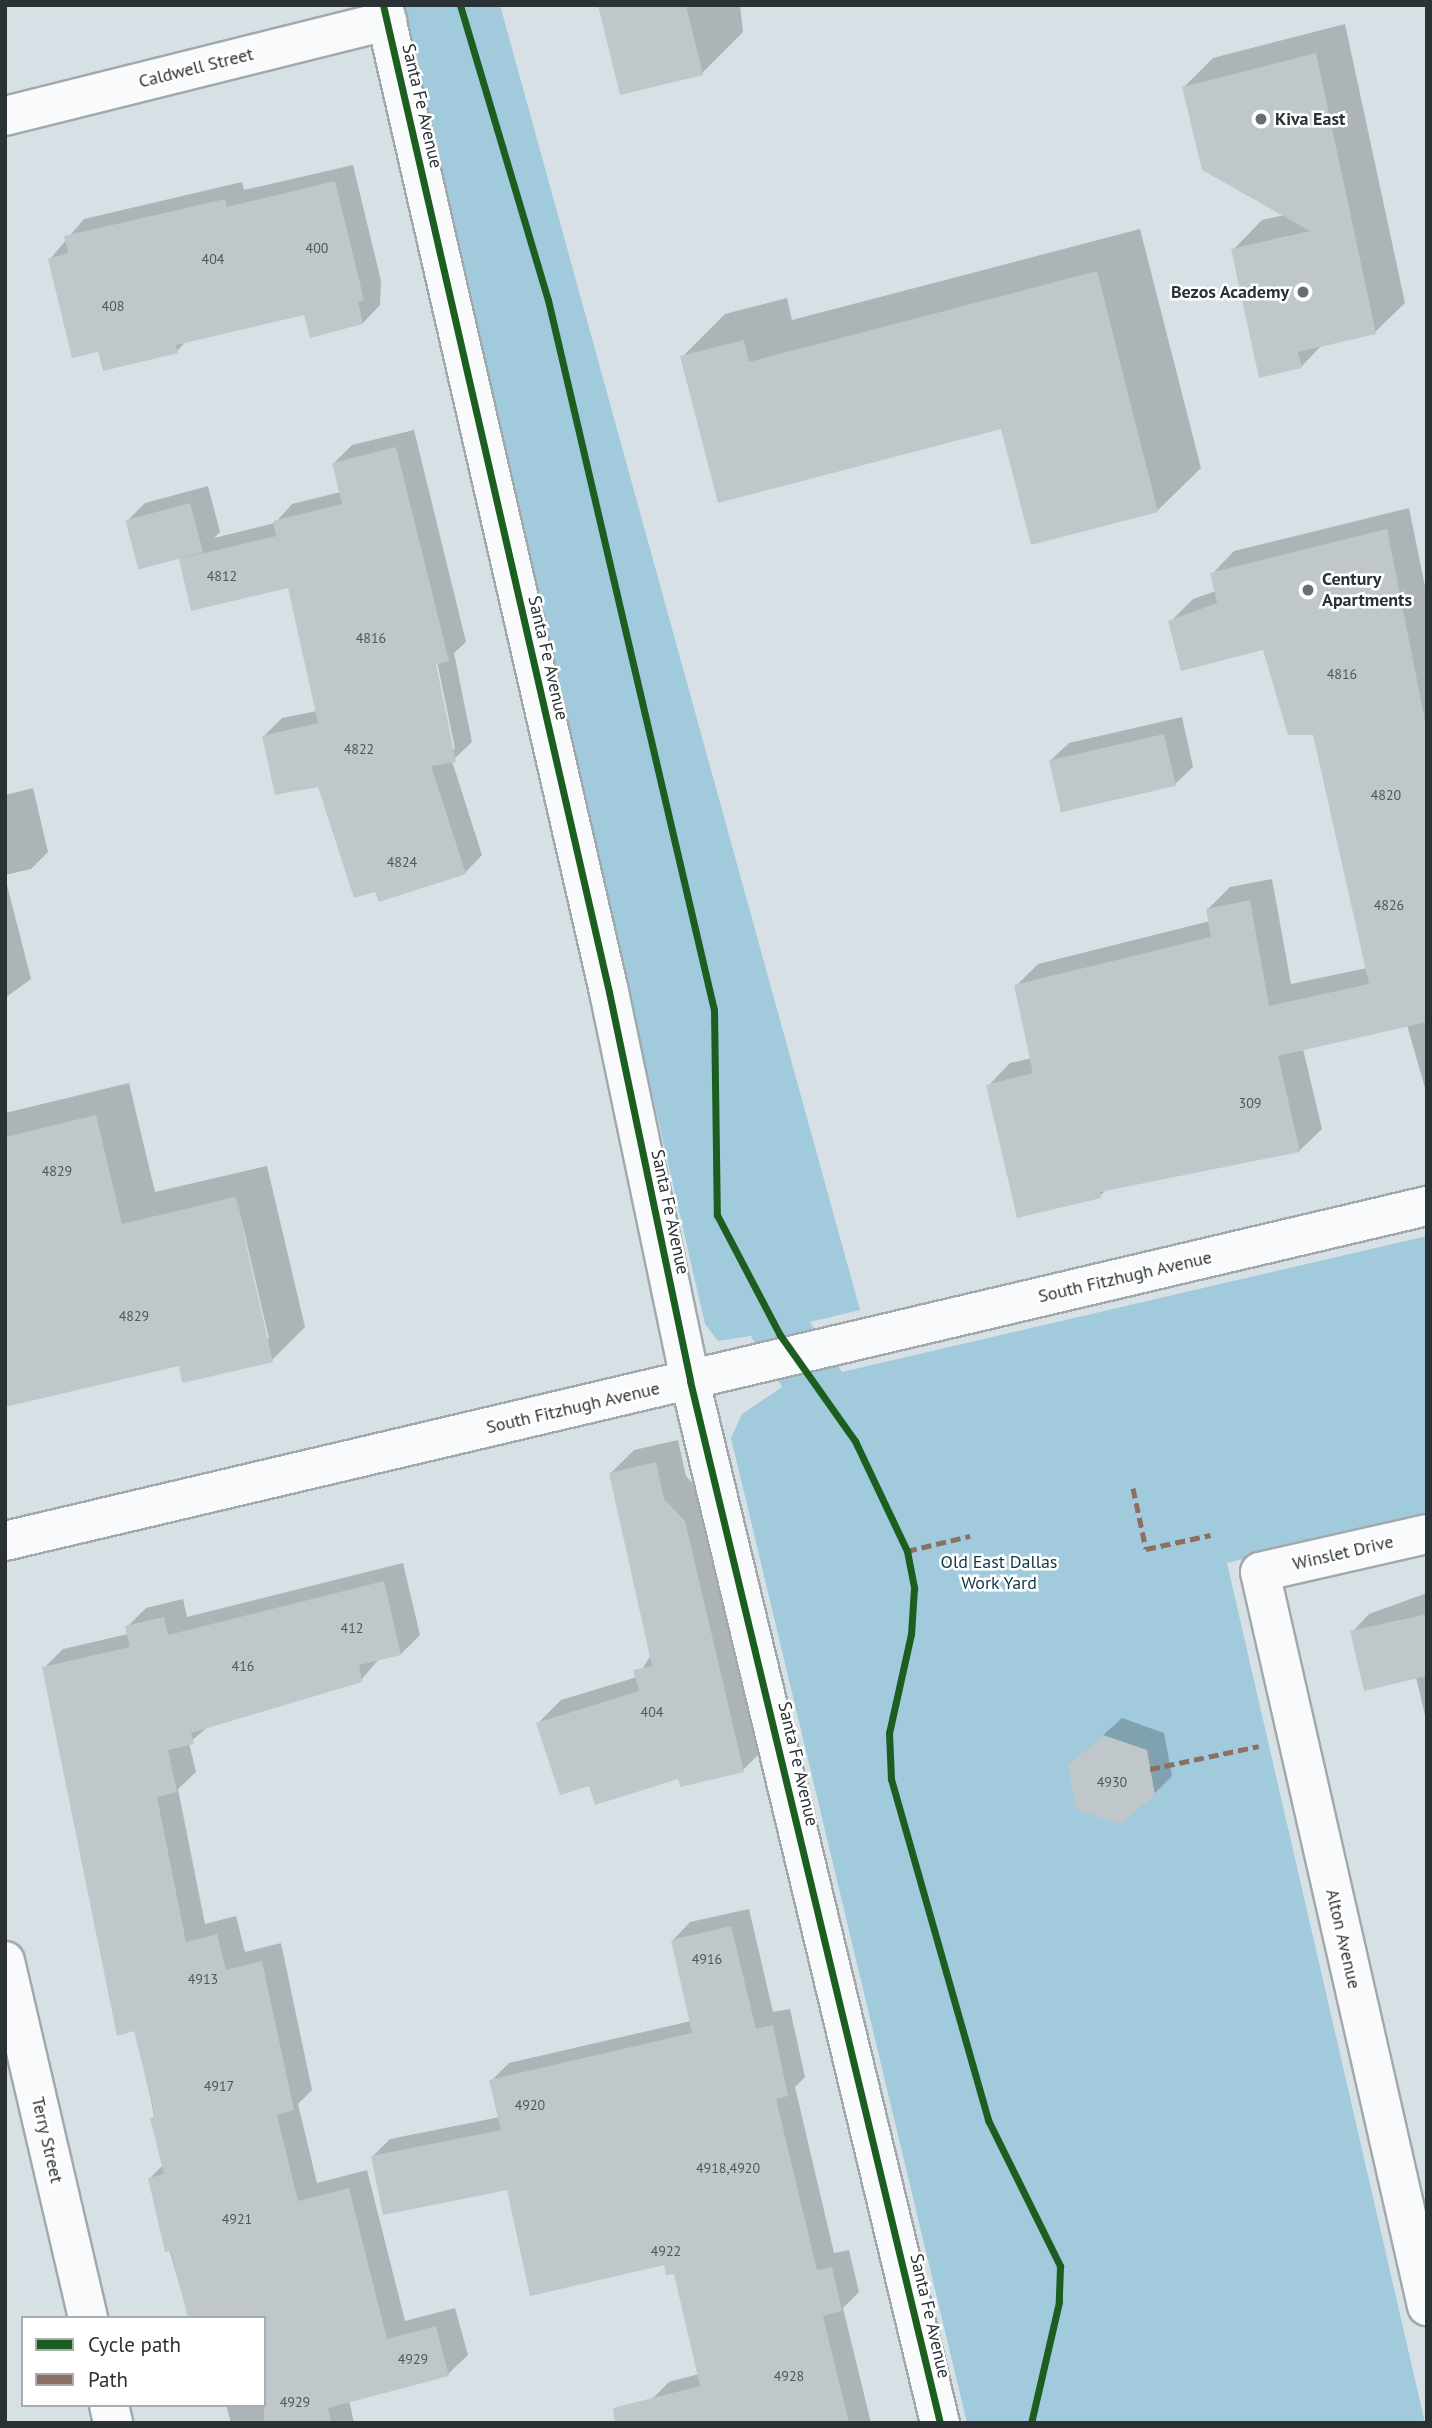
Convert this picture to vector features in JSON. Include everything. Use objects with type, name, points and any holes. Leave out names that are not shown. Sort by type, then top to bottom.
[{"type":"street","name":"Caldwell Street","points":[[5,116],[385,13]]},
{"type":"street","name":"Santa Fe Avenue","points":[[385,13],[606,979],[690,1381],[940,2423]]},
{"type":"street","name":"South Fitzhugh Avenue","points":[[5,1541],[1427,1206]]},
{"type":"street","name":"Winslet Drive","points":[[1260,1572],[1427,1534]]},
{"type":"street","name":"Alton Avenue","points":[[1260,1572],[1427,2306]]},
{"type":"street","name":"Terry Street","points":[[5,1961],[88,2316]]},
{"type":"green space","name":"Old East Dallas Work Yard","points":[[402,5],[500,5],[860,1310],[810,1322],[842,1372],[1427,1236],[1427,1514],[1227,1563],[1425,2423],[967,2423],[731,1438],[742,1414],[782,1387],[751,1336],[718,1341],[705,1324]]},
{"type":"building","points":[[598,5],[686,5],[703,75],[620,95]]},
{"type":"building","points":[[1316,53],[1376,334],[1298,352],[1302,368],[1259,378],[1231,249],[1310,231],[1202,170],[1182,87]]},
{"type":"building","points":[[335,181],[364,300],[358,302],[363,324],[310,338],[304,315],[176,345],[178,353],[103,371],[98,352],[72,358],[48,259],[68,253],[64,236],[225,199],[227,207]]},
{"type":"building","points":[[1097,271],[1158,512],[1031,545],[1001,429],[718,503],[680,356],[744,340],[749,362]]},
{"type":"building","points":[[396,447],[449,661],[436,664],[456,762],[431,766],[466,874],[379,902],[375,892],[354,898],[318,787],[275,795],[262,736],[318,723],[288,588],[191,611],[179,559],[276,536],[273,521],[342,504],[332,463]]},
{"type":"building","points":[[190,503],[203,552],[138,570],[125,520]]},
{"type":"building","points":[[1387,529],[1427,731],[1427,1022],[1278,1056],[1300,1152],[1100,1192],[1101,1198],[1017,1218],[986,1085],[1033,1073],[1014,985],[1211,937],[1206,909],[1250,900],[1269,1006],[1369,984],[1313,735],[1288,735],[1263,650],[1181,671],[1168,621],[1217,603],[1210,573]]},
{"type":"building","points":[[1164,734],[1176,786],[1061,812],[1049,761]]},
{"type":"building","points":[[96,1115],[122,1224],[235,1197],[273,1362],[182,1383],[179,1366],[5,1407],[5,1137]]},
{"type":"building","points":[[656,1462],[664,1499],[685,1521],[744,1772],[680,1787],[678,1779],[595,1805],[589,1786],[560,1795],[536,1723],[639,1691],[633,1670],[652,1666],[609,1473]]},
{"type":"building","points":[[384,1581],[401,1655],[359,1665],[362,1682],[191,1733],[194,1744],[168,1750],[177,1792],[157,1797],[186,1942],[217,1934],[226,1970],[262,1961],[294,2110],[277,2115],[298,2201],[349,2188],[387,2339],[436,2326],[449,2376],[328,2408],[331,2423],[264,2423],[266,2316],[187,2316],[171,2251],[165,2252],[148,2178],[164,2174],[150,2118],[155,2116],[134,2031],[117,2036],[42,1667],[130,1647],[125,1626],[164,1617],[168,1635]]},
{"type":"building","points":[[1427,1614],[1427,1676],[1364,1691],[1350,1631]]},
{"type":"building","points":[[1103,1735],[1147,1750],[1155,1795],[1120,1824],[1077,1810],[1068,1766]]},
{"type":"building","points":[[731,1926],[756,2029],[773,2025],[788,2096],[776,2099],[817,2270],[832,2267],[842,2311],[823,2316],[849,2423],[615,2423],[613,2408],[700,2386],[674,2274],[666,2275],[664,2265],[530,2296],[507,2190],[383,2215],[371,2156],[501,2130],[489,2080],[692,2033],[671,1940]]},
{"type":"marked path","points":[[1133,1488],[1146,1549],[1211,1535]]},
{"type":"marked path","points":[[907,1551],[970,1536]]},
{"type":"marked path","points":[[1150,1769],[1259,1746]]},
{"type":"cycle path","points":[[383,5],[609,992],[690,1381],[940,2423]]},
{"type":"cycle path","points":[[460,5],[548,300],[714,1010],[717,1215],[780,1335],[855,1441],[907,1551],[914,1588],[911,1634],[889,1733],[891,1779],[988,2120],[1060,2266],[1059,2302],[1031,2423]]},
{"type":"place","name":"Kiva East","points":[[1261,119]]},
{"type":"place","name":"Bezos Academy","points":[[1303,292]]},
{"type":"place","name":"Century Apartments","points":[[1308,590]]}]
